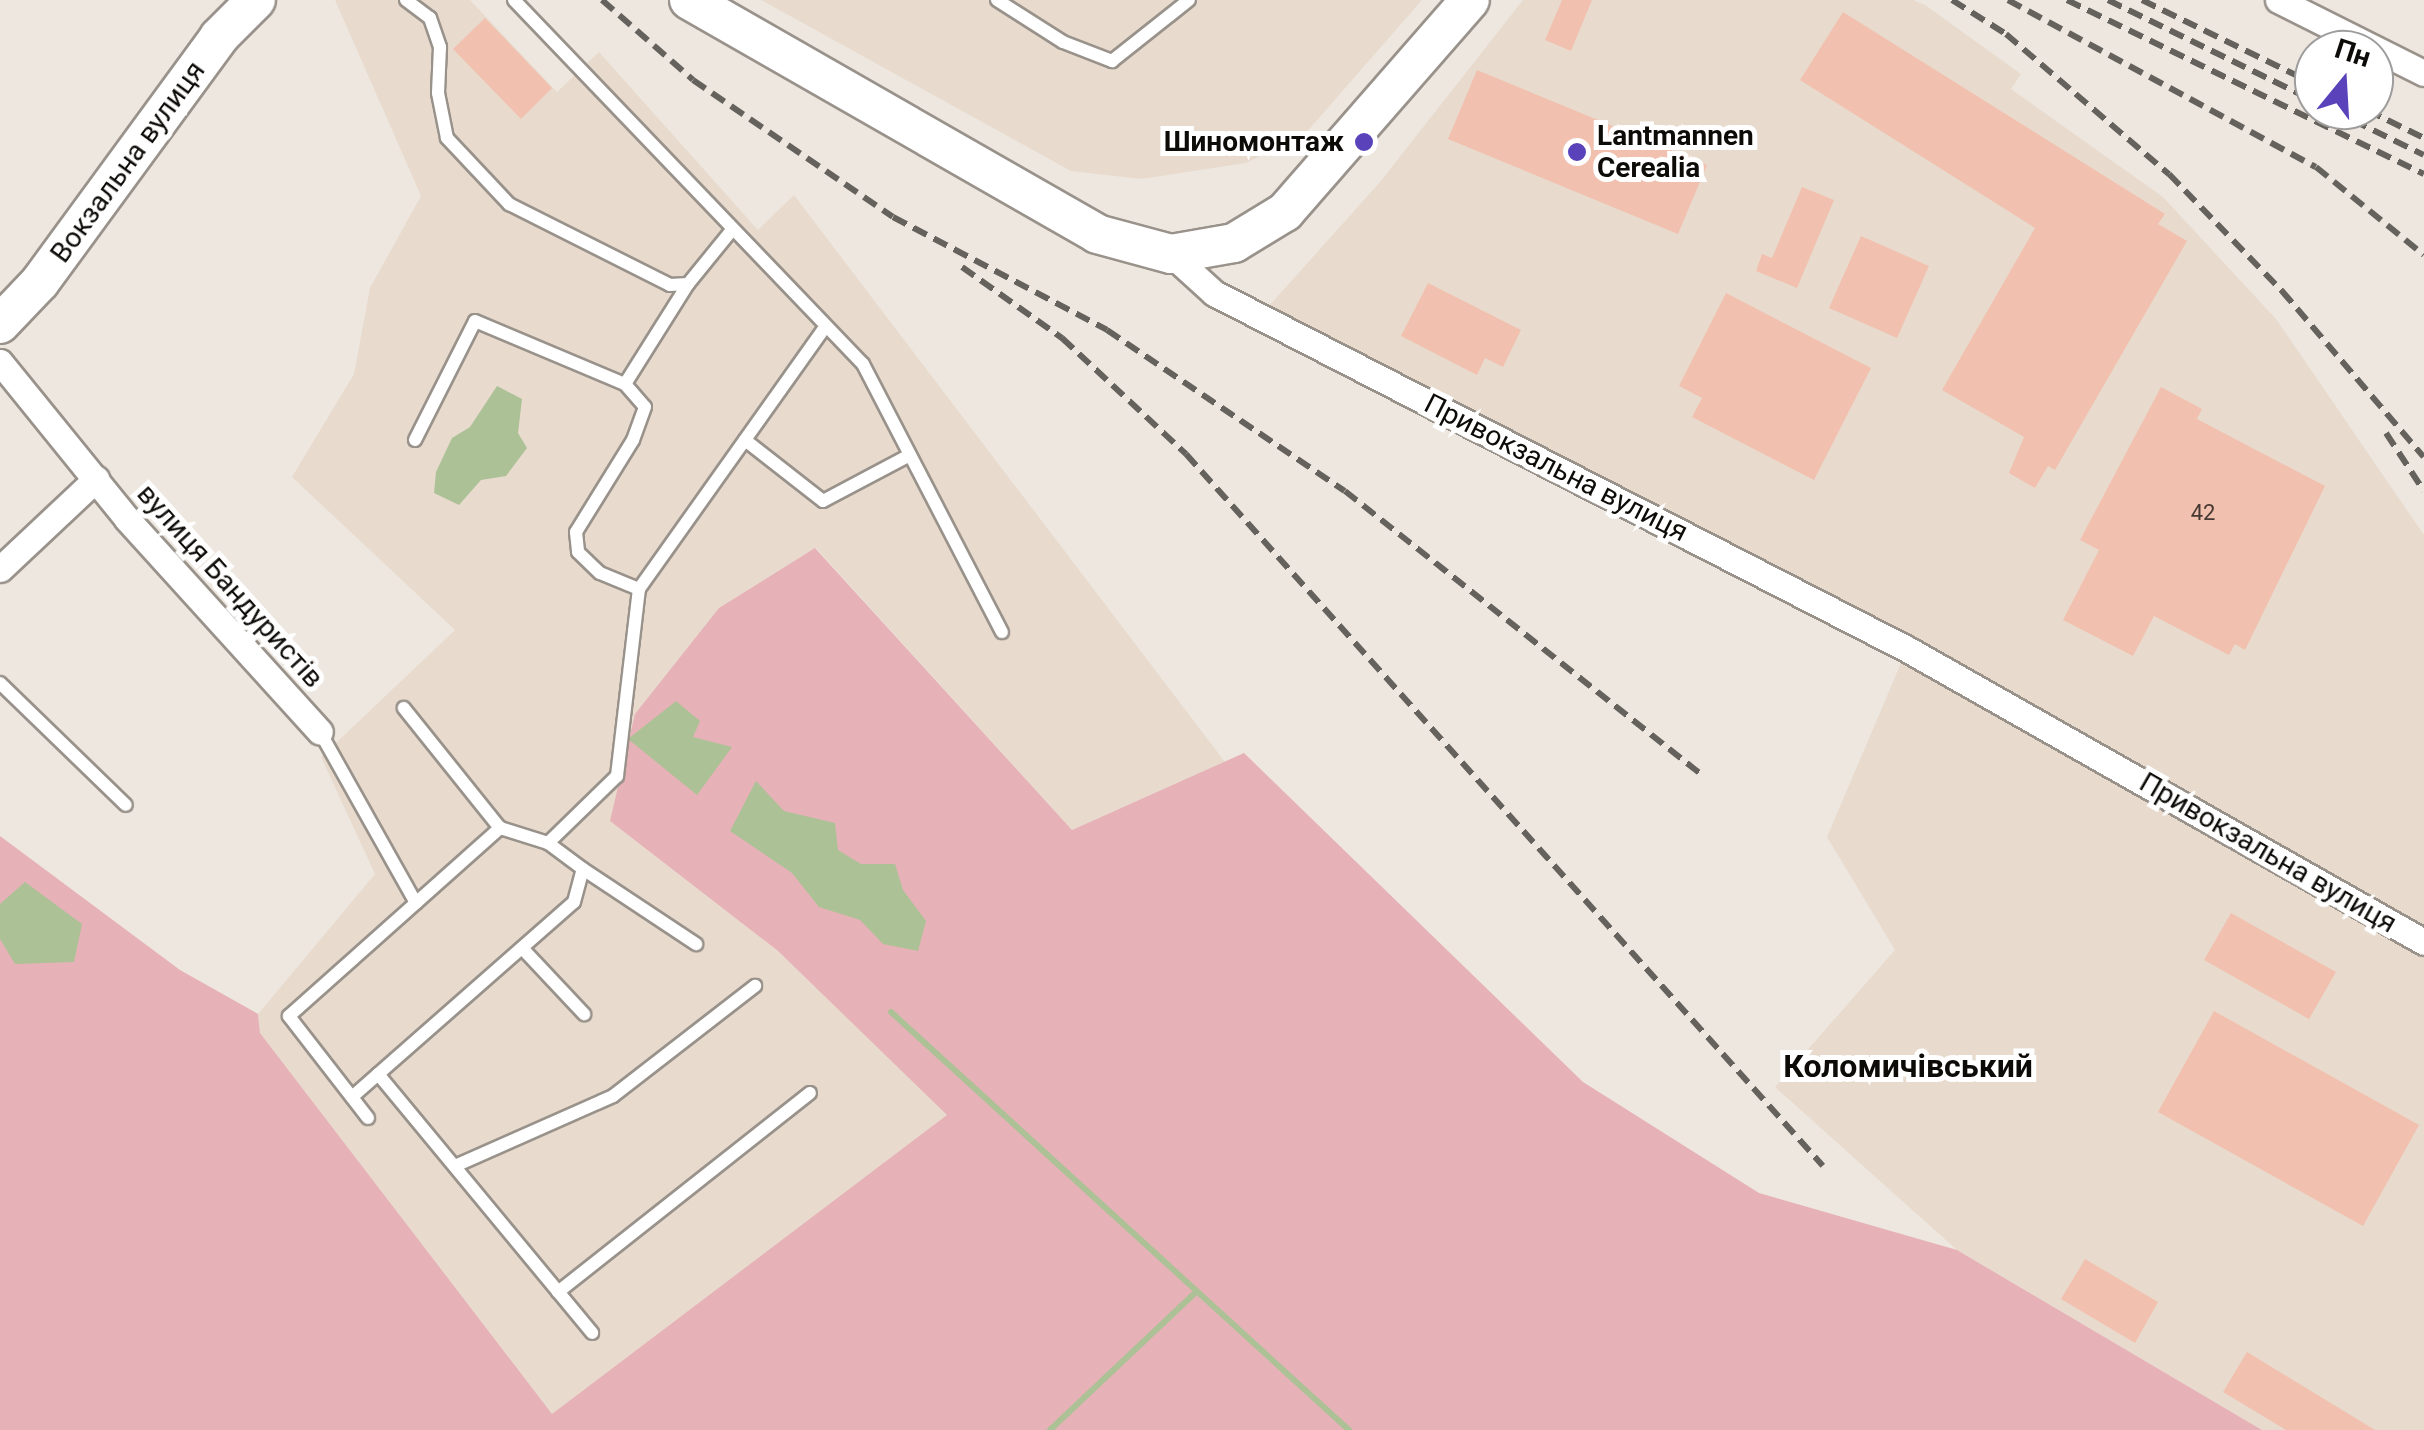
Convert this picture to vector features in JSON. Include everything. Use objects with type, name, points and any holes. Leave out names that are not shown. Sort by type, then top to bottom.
[{"type":"main road","name":"Вокзальна вулиця","points":[[0,324],[40,282],[219,37],[256,0]]},
{"type":"main road","name":"Привокзальна вулиця","points":[[688,0],[1097,234],[1171,254]]},
{"type":"main road","points":[[1171,254],[1234,243],[1285,212],[1470,0]]},
{"type":"street","points":[[2278,0],[2424,73]]},
{"type":"street","name":"Привокзальна вулиця","points":[[1171,254],[1214,293],[1908,649],[2424,942]]},
{"type":"street","name":"вулиця Бандуристів","points":[[0,362],[96,479],[320,732]]},
{"type":"street","name":"вулиця Бандуристів","points":[[0,569],[96,479]]},
{"type":"lane","points":[[406,0],[430,18],[440,47],[438,94],[448,138],[498,193],[670,284],[688,284]]},
{"type":"lane","points":[[514,0],[824,329],[862,364],[1002,632]]},
{"type":"lane","points":[[997,0],[1063,42],[1112,61],[1189,0]]},
{"type":"lane","points":[[625,384],[688,284],[731,231]]},
{"type":"lane","points":[[414,440],[475,321],[625,384],[645,408],[633,440],[576,532],[578,552],[600,572],[639,589]]},
{"type":"lane","points":[[548,843],[617,776],[639,589],[824,329]]},
{"type":"lane","points":[[745,440],[823,501],[910,456]]},
{"type":"lane","points":[[0,683],[126,806]]},
{"type":"lane","points":[[404,708],[500,828],[548,843],[696,944]]},
{"type":"lane","points":[[320,732],[416,903]]},
{"type":"lane","points":[[368,1118],[289,1016],[500,828]]},
{"type":"lane","points":[[352,1098],[574,902],[583,869]]},
{"type":"lane","points":[[522,948],[584,1014]]},
{"type":"lane","points":[[454,1166],[613,1096],[754,986]]},
{"type":"lane","points":[[378,1074],[592,1332]]},
{"type":"lane","points":[[558,1292],[810,1093]]},
{"type":"shaded area","points":[[335,0],[470,0],[557,92],[599,52],[758,230],[794,195],[1225,762],[1072,830],[816,548],[610,821],[778,951],[948,1115],[552,1415],[260,1033],[258,1014],[375,874],[321,757],[455,630],[292,477],[354,374],[370,288],[421,196]]},
{"type":"shaded area","points":[[761,0],[1422,0],[1305,134],[1246,163],[1141,179],[1071,171]]},
{"type":"shaded area","points":[[1523,0],[1913,0],[1925,5],[2021,74],[2011,89],[2163,197],[2276,319],[2424,535],[2424,1430],[2262,1430],[1957,1250],[1775,1087],[1895,950],[1827,837],[1907,649],[1260,316],[1380,182]]},
{"type":"shaded area","points":[[497,386],[522,399],[518,433],[527,448],[506,476],[481,480],[459,505],[434,493],[436,472],[452,438],[470,427]]},
{"type":"shaded area","points":[[815,548],[1072,830],[1244,753],[1583,1082],[1759,1193],[1957,1250],[2262,1430],[0,1430],[0,836],[180,970],[258,1014],[260,1033],[552,1414],[947,1115],[778,951],[610,821],[635,714],[719,608]]},
{"type":"shaded area","points":[[676,701],[700,721],[693,737],[732,747],[697,795],[628,739]]},
{"type":"shaded area","points":[[756,781],[784,811],[835,823],[838,850],[861,864],[895,864],[903,890],[926,921],[918,951],[883,944],[860,920],[819,907],[792,873],[730,831]]},
{"type":"shaded area","points":[[25,882],[82,924],[74,962],[15,964],[0,939],[0,904]]},
{"type":"building","points":[[1562,0],[1592,0],[1571,51],[1545,40]]},
{"type":"building","points":[[1843,12],[2165,214],[2158,224],[2187,241],[2055,470],[2048,466],[2035,488],[2009,473],[2024,437],[1942,390],[2035,228],[1800,80]]},
{"type":"building","points":[[485,18],[552,88],[521,119],[453,49]]},
{"type":"building","name":"Lantmannen Cerealia","points":[[1477,70],[1707,165],[1678,234],[1448,139]]},
{"type":"building","points":[[1802,187],[1834,200],[1797,288],[1756,271],[1762,254],[1772,258]]},
{"type":"building","points":[[1861,236],[1929,266],[1897,338],[1829,308]]},
{"type":"building","points":[[1428,283],[1521,330],[1503,367],[1485,358],[1477,375],[1401,336]]},
{"type":"building","points":[[1726,293],[1871,368],[1814,480],[1692,417],[1702,398],[1679,386]]},
{"type":"building","points":[[2161,387],[2202,409],[2197,419],[2325,486],[2245,650],[2235,644],[2229,655],[2154,616],[2133,656],[2063,620],[2099,550],[2080,540]]},
{"type":"building","points":[[2231,913],[2336,972],[2309,1019],[2204,960]]},
{"type":"building","points":[[2214,1011],[2419,1125],[2363,1226],[2158,1112]]},
{"type":"building","points":[[2085,1259],[2158,1302],[2135,1343],[2061,1299]]},
{"type":"building","points":[[2247,1352],[2375,1430],[2286,1430],[2223,1392]]},
{"type":"waterway","points":[[891,1012],[1349,1430]]},
{"type":"waterway","points":[[1050,1430],[1197,1291]]},
{"type":"railway","points":[[602,0],[693,80],[893,217],[1107,330],[1345,491],[1704,777]]},
{"type":"railway","points":[[1952,0],[2006,34],[2169,174],[2282,291],[2424,457]]},
{"type":"railway","points":[[2008,0],[2316,167],[2424,255]]},
{"type":"railway","points":[[2067,0],[2424,174]]},
{"type":"railway","points":[[2108,0],[2294,91]]},
{"type":"railway","points":[[2142,0],[2294,74]]},
{"type":"railway","points":[[2394,123],[2424,138]]},
{"type":"railway","points":[[2373,130],[2424,155]]},
{"type":"railway","points":[[962,267],[1062,338],[1186,454],[1823,1166]]},
{"type":"railway","points":[[2386,433],[2424,491]]},
{"type":"place","name":"Шиномонтаж","points":[[1364,142]]},
{"type":"place","name":"Lantmannen Cerealia","points":[[1577,152]]},
{"type":"district","name":"Коломичівський","points":[[1908,1066]]}]
